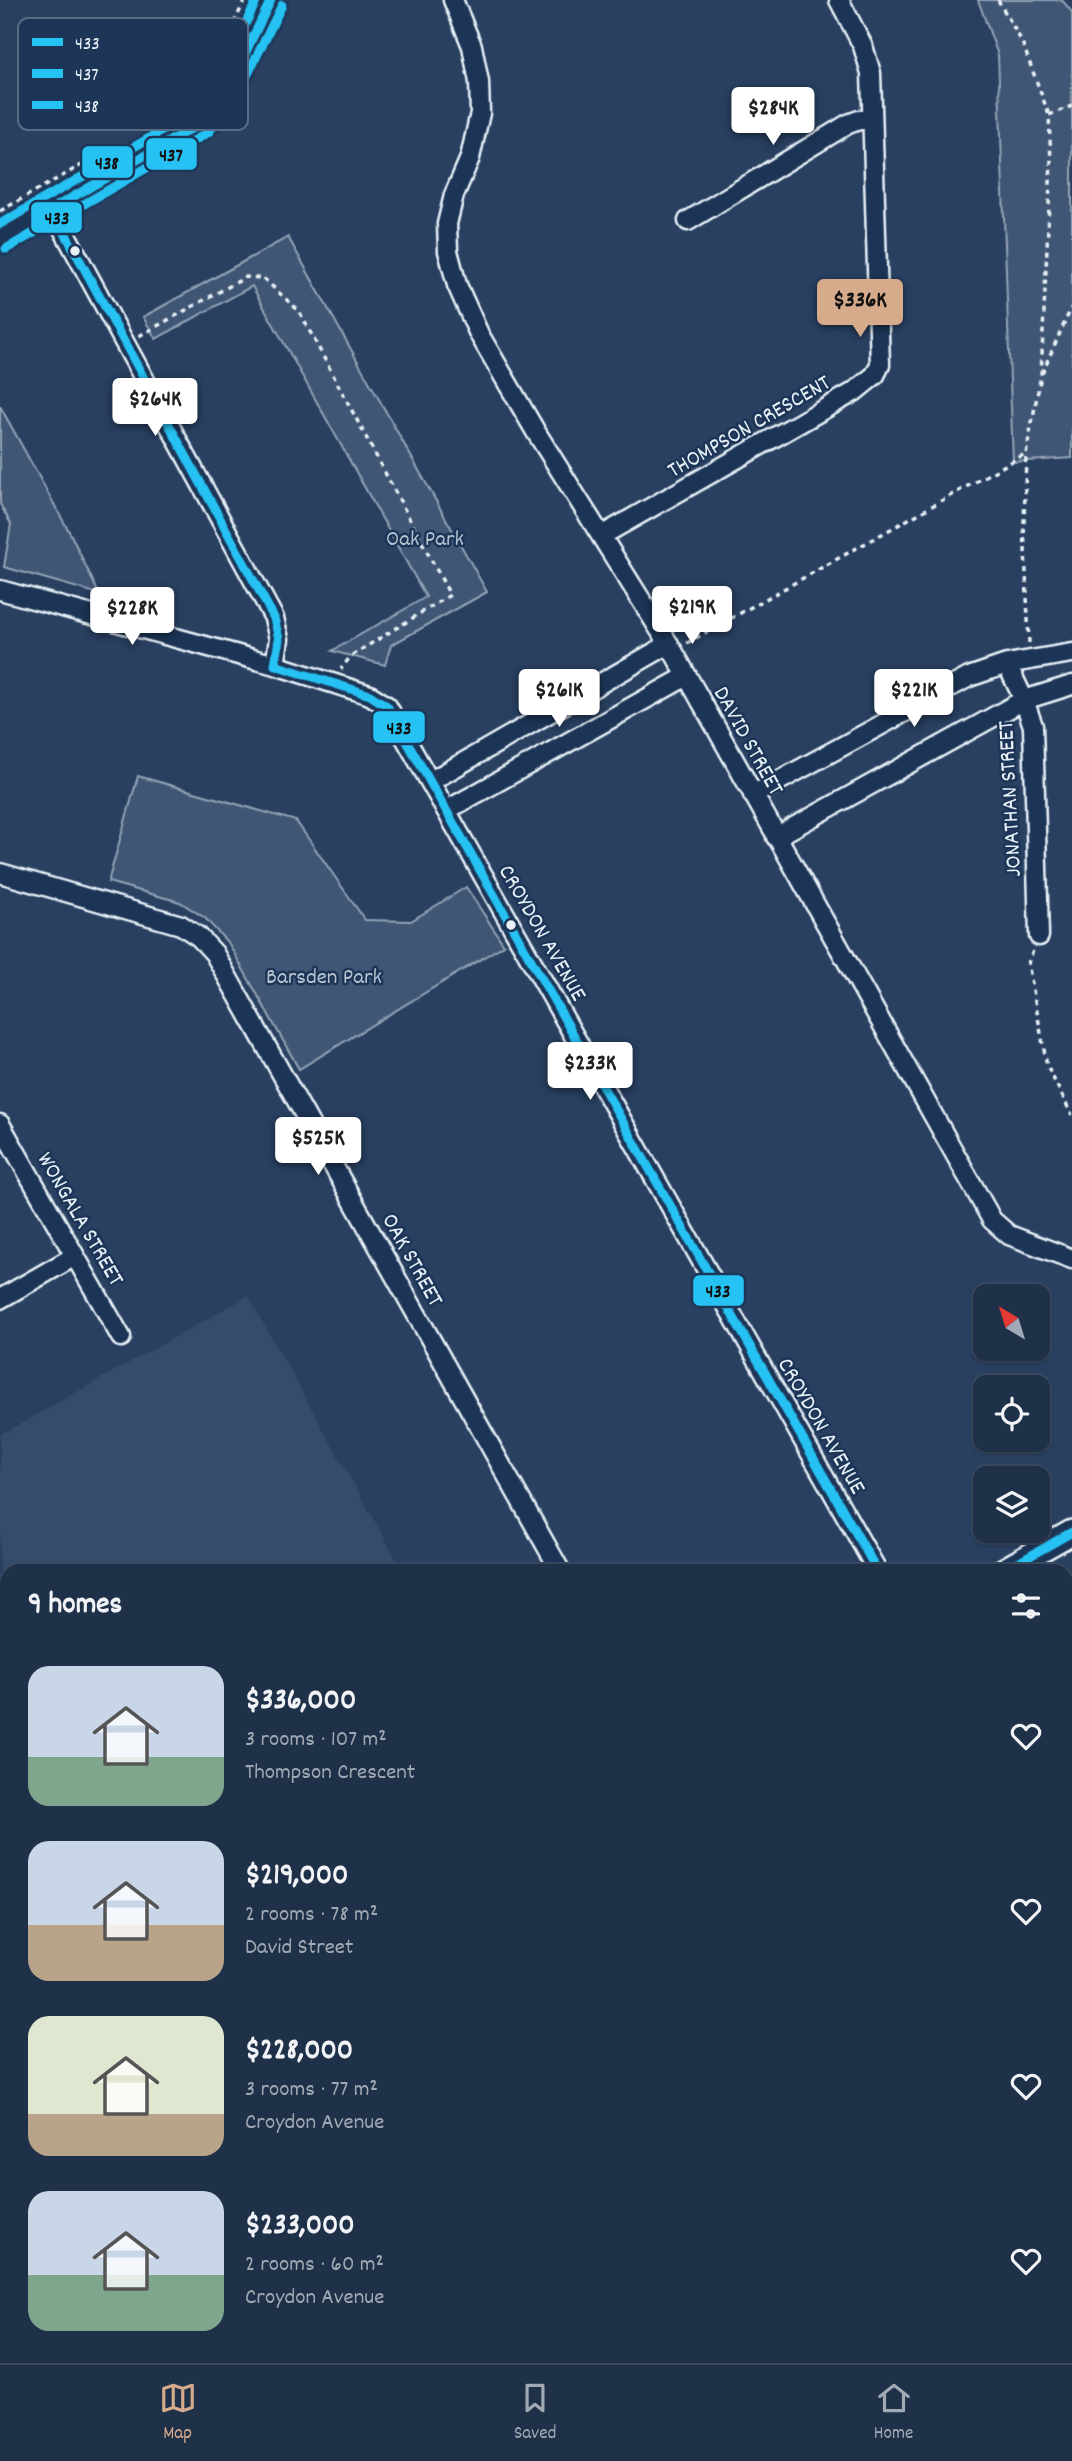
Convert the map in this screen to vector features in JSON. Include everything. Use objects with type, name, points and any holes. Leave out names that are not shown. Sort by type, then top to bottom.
[{"type":"street","points":[[248,46],[271,0]]},
{"type":"street","name":"DAVID STREET","points":[[453,0],[472,46],[479,82],[480,113],[470,158],[454,195],[447,224],[448,251],[457,285],[479,334],[536,432],[671,648],[992,1220],[1009,1235],[1072,1259]]},
{"type":"street","name":"THOMPSON CRESCENT","points":[[601,536],[848,396],[875,375],[880,365],[871,73],[863,46],[839,0]]},
{"type":"street","points":[[688,221],[848,124],[859,120],[872,120]]},
{"type":"street","points":[[0,238],[187,130]]},
{"type":"street","points":[[52,209],[274,618],[279,639],[275,665]]},
{"type":"street","name":"CROYDON AVENUE","points":[[0,590],[275,665],[370,695],[387,706],[873,1564]]},
{"type":"street","points":[[431,781],[671,648]]},
{"type":"street","points":[[753,795],[969,677],[1007,664],[1072,653]]},
{"type":"street","name":"JONATHAN STREET","points":[[1007,664],[1033,726],[1039,936]]},
{"type":"street","points":[[447,810],[687,676]]},
{"type":"street","points":[[776,838],[1024,700],[1072,685]]},
{"type":"street","name":"OAK STREET","points":[[0,873],[181,925],[199,937],[214,953],[557,1564]]},
{"type":"street","name":"WONGALA STREET","points":[[0,1124],[121,1337]]},
{"type":"street","points":[[0,1299],[75,1256]]},
{"type":"street","points":[[1015,1564],[1072,1532]]},
{"type":"path","points":[[236,18],[245,0]]},
{"type":"path","points":[[998,0],[1022,42],[1049,115],[1051,162],[1041,375],[1026,454],[1024,525],[1030,659]]},
{"type":"path","points":[[1049,115],[1072,106]]},
{"type":"path","points":[[0,211],[104,153]]},
{"type":"path","points":[[125,344],[247,277],[263,278],[299,311],[450,595],[351,656],[332,683]]},
{"type":"path","points":[[1041,375],[1072,306]]},
{"type":"path","points":[[671,648],[1026,454]]},
{"type":"path","points":[[1039,936],[1028,963],[1048,1066],[1072,1115]]},
{"type":"shaded area","points":[[248,1296],[399,1564],[0,1564],[0,1435]]},
{"type":"green space","points":[[978,0],[1062,0],[1072,12],[1072,458],[1013,462],[998,55]]},
{"type":"green space","name":"Oak Park","points":[[288,237],[487,592],[391,645],[385,665],[332,651],[426,597],[252,286],[156,339],[143,317]]},
{"type":"green space","points":[[0,406],[71,535],[99,594],[4,567],[11,524],[0,504]]},
{"type":"green space","name":"Barsden Park","points":[[138,776],[296,821],[365,920],[411,921],[466,887],[504,945],[299,1069],[229,944],[205,918],[180,902],[108,882]]},
{"type":"transit line","name":"438","points":[[248,18],[257,0]]},
{"type":"transit line","name":"433","points":[[248,47],[271,0]]},
{"type":"transit line","name":"437","points":[[248,74],[282,5]]},
{"type":"transit line","name":"438","points":[[0,224],[163,130]]},
{"type":"transit line","name":"433","points":[[189,130],[52,209],[274,618],[279,639],[275,665],[370,695],[387,706],[873,1564]]},
{"type":"transit line","name":"437","points":[[6,249],[210,130]]},
{"type":"transit line","name":"433","points":[[1016,1564],[1072,1532]]}]
